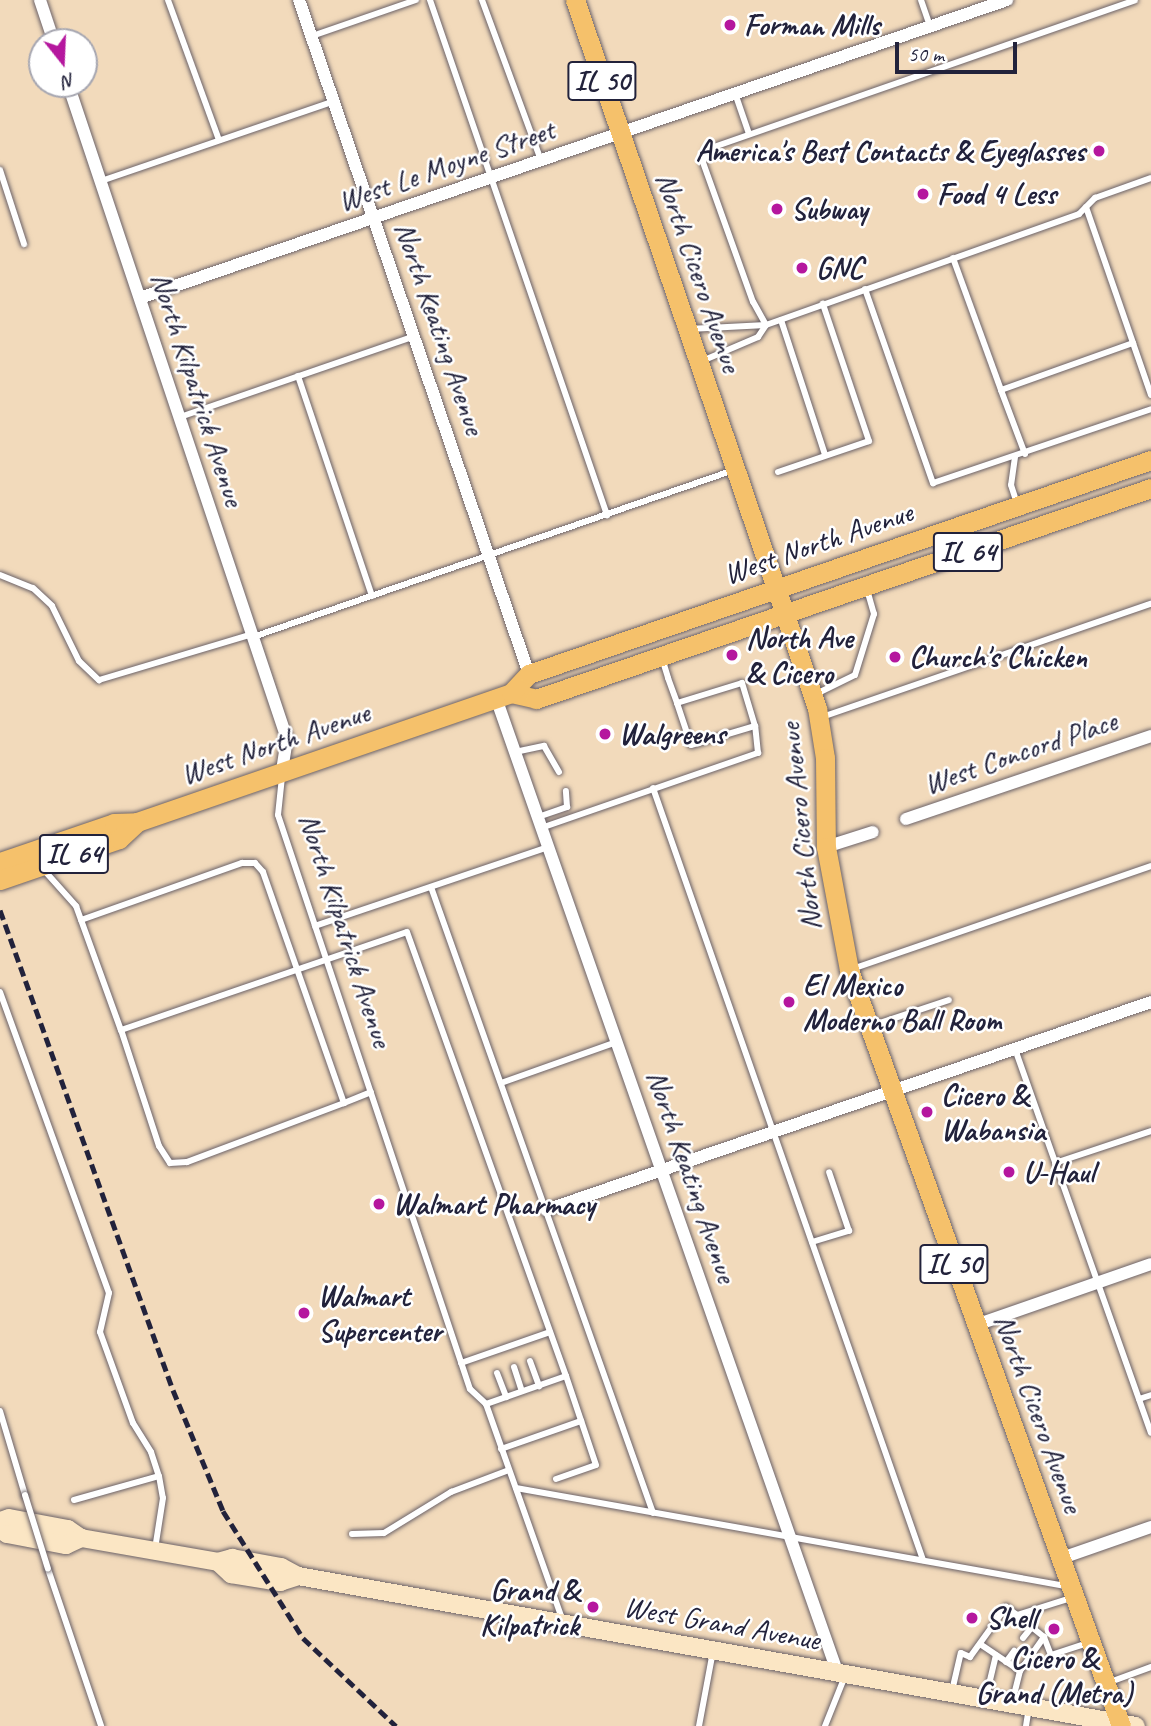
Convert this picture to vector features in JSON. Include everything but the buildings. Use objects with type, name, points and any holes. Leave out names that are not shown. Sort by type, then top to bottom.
[{"type":"main road","name":"North Cicero Avenue","points":[[575,0],[813,695],[825,758],[826,846],[849,970],[1104,1684],[1123,1725]]},
{"type":"main road","name":"West North Avenue","points":[[0,862],[114,823],[137,822],[504,696],[528,674],[1151,460]]},
{"type":"main road","name":"West North Avenue","points":[[504,696],[536,699],[1151,488]]},
{"type":"main road","name":"West North Avenue","points":[[0,880],[119,839],[137,822]]},
{"type":"main road","name":"West Grand Avenue","points":[[0,1521],[9,1518],[68,1529],[80,1538],[218,1562],[231,1574],[279,1582],[298,1576],[1021,1704],[1123,1725]]},
{"type":"main road","name":"West Grand Avenue","points":[[0,1528],[7,1534],[66,1545],[80,1538]]},
{"type":"street","points":[[40,0],[49,28]]},
{"type":"street","name":"North Keating Avenue","points":[[299,0],[528,674]]},
{"type":"street","name":"West Le Moyne Street","points":[[140,298],[1007,0]]},
{"type":"street","name":"North Kilpatrick Avenue","points":[[73,98],[287,739],[282,772]]},
{"type":"street","name":"North Keating Avenue","points":[[504,696],[515,752],[790,1535],[842,1672]]},
{"type":"street","name":"West Concord Place","points":[[906,819],[1151,736]]},
{"type":"street","points":[[826,846],[873,832]]},
{"type":"street","points":[[546,1210],[1151,1002]]},
{"type":"street","points":[[976,1325],[1151,1264]]},
{"type":"street","points":[[1059,1559],[1151,1527]]},
{"type":"lane","points":[[168,0],[219,141]]},
{"type":"lane","points":[[312,36],[416,0]]},
{"type":"lane","points":[[430,0],[607,515]]},
{"type":"lane","points":[[482,0],[541,160]]},
{"type":"lane","points":[[921,0],[930,26]]},
{"type":"lane","points":[[1104,0],[1108,9]]},
{"type":"lane","points":[[766,325],[752,302],[702,156],[708,149],[1135,0]]},
{"type":"lane","points":[[735,93],[749,134]]},
{"type":"lane","points":[[101,181],[334,101]]},
{"type":"lane","points":[[0,170],[24,244]]},
{"type":"lane","points":[[687,329],[766,325],[1079,214],[1095,198],[1151,178]]},
{"type":"lane","points":[[1086,207],[1151,395]]},
{"type":"lane","points":[[953,258],[1025,454]]},
{"type":"lane","points":[[865,289],[933,483],[1025,454],[1151,409]]},
{"type":"lane","points":[[778,472],[869,440],[823,304]]},
{"type":"lane","points":[[780,320],[825,455]]},
{"type":"lane","points":[[699,362],[758,337],[766,325]]},
{"type":"lane","points":[[180,417],[415,336]]},
{"type":"lane","points":[[1001,390],[1133,343]]},
{"type":"lane","points":[[298,376],[372,596]]},
{"type":"lane","points":[[1015,457],[1011,485],[1018,506]]},
{"type":"lane","points":[[0,575],[33,587],[52,606],[79,661],[99,680],[253,636],[736,470]]},
{"type":"lane","points":[[813,695],[855,675],[874,614],[867,587]]},
{"type":"lane","points":[[819,718],[1151,604]]},
{"type":"lane","points":[[661,657],[691,746],[755,726]]},
{"type":"lane","points":[[540,822],[758,753],[755,726],[742,684],[677,703]]},
{"type":"lane","points":[[515,752],[544,746],[559,772]]},
{"type":"lane","name":"North Kilpatrick Avenue","points":[[282,772],[278,815],[470,1389],[486,1404],[564,1623]]},
{"type":"lane","points":[[653,788],[923,1560]]},
{"type":"lane","points":[[540,822],[566,807],[566,791]]},
{"type":"lane","points":[[315,926],[548,847]]},
{"type":"lane","points":[[81,920],[242,863],[255,863],[263,872],[344,1103]]},
{"type":"lane","points":[[40,866],[76,906],[159,1146],[170,1163],[187,1162],[371,1092]]},
{"type":"lane","points":[[849,970],[1151,866]]},
{"type":"lane","points":[[431,887],[653,1513]]},
{"type":"lane","points":[[121,1030],[407,932],[596,1465],[556,1479]]},
{"type":"lane","points":[[0,992],[109,1293],[100,1332],[133,1423],[151,1452],[163,1498],[155,1551]]},
{"type":"lane","points":[[869,1026],[948,1000]]},
{"type":"lane","points":[[501,1083],[617,1042]]},
{"type":"lane","points":[[1015,1048],[1151,1433]]},
{"type":"lane","points":[[1055,1164],[1151,1130]]},
{"type":"lane","points":[[812,1242],[849,1231],[829,1172]]},
{"type":"lane","points":[[461,1363],[525,1345],[550,1332]]},
{"type":"lane","points":[[530,1361],[539,1386]]},
{"type":"lane","points":[[514,1367],[522,1391]]},
{"type":"lane","points":[[497,1373],[506,1397]]},
{"type":"lane","points":[[486,1404],[566,1376]]},
{"type":"lane","points":[[1139,1399],[1151,1395]]},
{"type":"lane","points":[[0,1411],[48,1569],[101,1726]]},
{"type":"lane","points":[[501,1448],[581,1420]]},
{"type":"lane","points":[[352,1534],[384,1533],[451,1492],[509,1470]]},
{"type":"lane","points":[[74,1500],[159,1476]]},
{"type":"lane","points":[[516,1489],[790,1535],[1071,1592]]},
{"type":"lane","points":[[1016,1617],[1071,1592]]},
{"type":"lane","points":[[952,1692],[961,1653],[970,1657],[1006,1606],[1016,1617],[1044,1637],[1051,1656],[1090,1642]]},
{"type":"lane","points":[[1023,1639],[1032,1627]]},
{"type":"lane","points":[[1026,1726],[1021,1704],[1020,1671],[1044,1637]]},
{"type":"lane","points":[[980,1644],[1020,1671]]},
{"type":"lane","points":[[699,1726],[713,1649]]},
{"type":"lane","points":[[1006,1662],[1014,1651]]},
{"type":"lane","points":[[986,1698],[992,1652]]},
{"type":"lane","points":[[1104,1684],[1151,1667]]},
{"type":"lane","points":[[825,1726],[842,1672]]},
{"type":"railway","points":[[0,910],[173,1390],[223,1511],[303,1638],[396,1726]]},
{"type":"place","name":"Forman Mills","points":[[730,25]]},
{"type":"place","name":"America's Best Contacts & Eyeglasses","points":[[1099,151]]},
{"type":"place","name":"Food 4 Less","points":[[923,194]]},
{"type":"place","name":"Subway","points":[[777,209]]},
{"type":"place","name":"GNC","points":[[802,268]]},
{"type":"place","name":"North Ave & Cicero","points":[[732,655]]},
{"type":"place","name":"Church's Chicken","points":[[895,657]]},
{"type":"place","name":"Walgreens","points":[[605,734]]},
{"type":"place","name":"El Mexico Moderno Ball Room","points":[[789,1002]]},
{"type":"place","name":"Cicero & Wabansia","points":[[927,1112]]},
{"type":"place","name":"U-Haul","points":[[1009,1172]]},
{"type":"place","name":"Walmart Pharmacy","points":[[379,1204]]},
{"type":"place","name":"Walmart Supercenter","points":[[304,1313]]},
{"type":"place","name":"Grand & Kilpatrick","points":[[593,1607]]},
{"type":"place","name":"Shell","points":[[972,1618]]},
{"type":"place","name":"Cicero & Grand (Metra)","points":[[1054,1629]]}]
